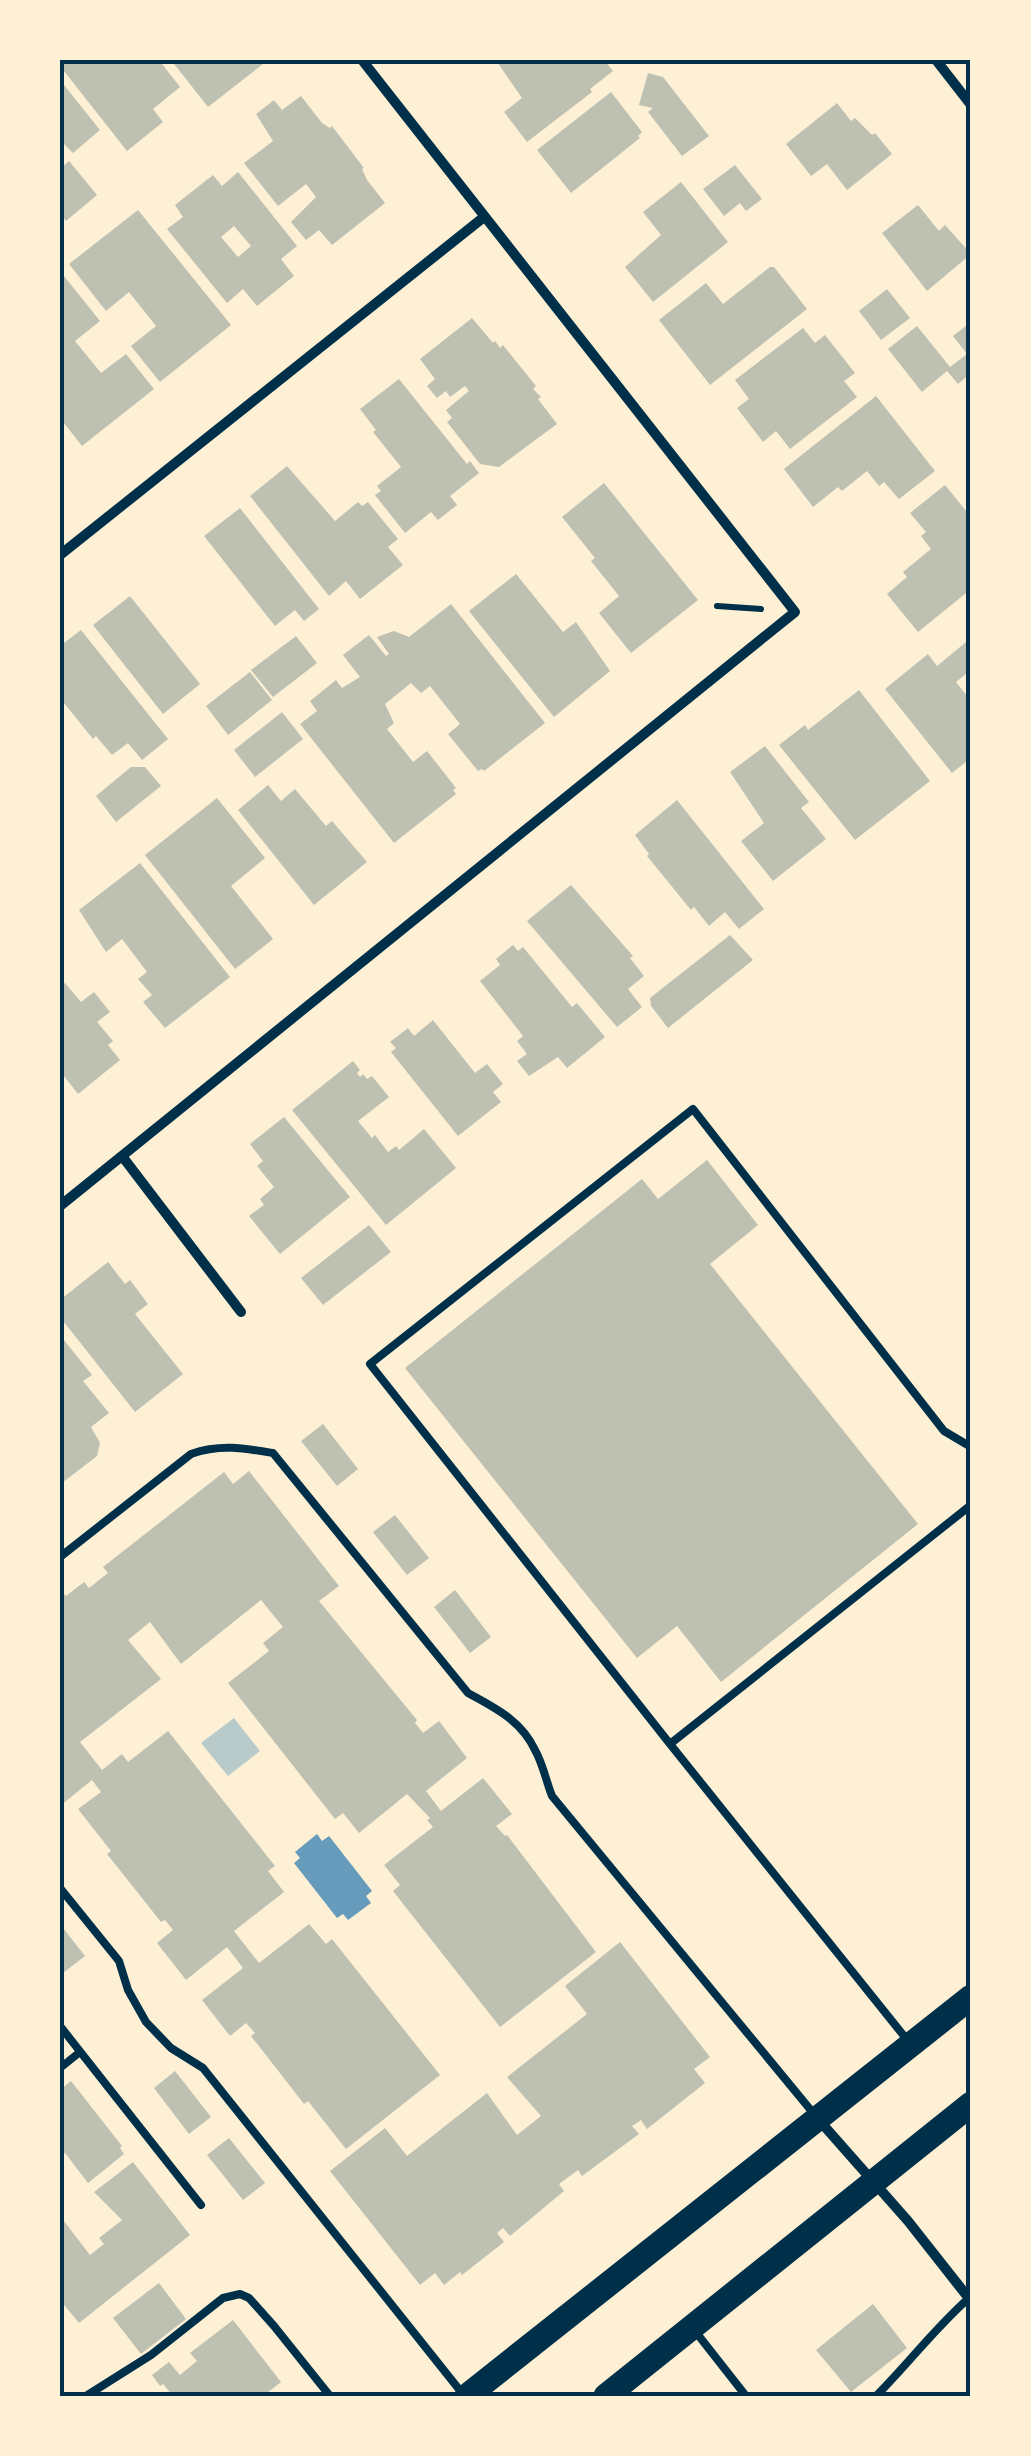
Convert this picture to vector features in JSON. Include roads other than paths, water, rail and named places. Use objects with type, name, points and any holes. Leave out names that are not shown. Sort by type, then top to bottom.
[{"type":"main road","points":[[466,2396],[971,1997]]},
{"type":"main road","points":[[606,2396],[971,2104]]},
{"type":"street","points":[[60,1206],[795,612],[362,60]]},
{"type":"street","points":[[936,60],[971,105]]},
{"type":"street","points":[[60,555],[484,217]]},
{"type":"street","points":[[122,1156],[241,1312]]},
{"type":"street","points":[[818,2118],[970,2300]]},
{"type":"lane","points":[[911,2045],[370,1364],[693,1109],[944,1431],[971,1447]]},
{"type":"lane","points":[[60,1557],[191,1454],[212,1446],[273,1453],[468,1692],[509,1715],[525,1732],[556,1801],[818,2118]]},
{"type":"lane","points":[[670,1744],[971,1505]]},
{"type":"lane","points":[[60,1888],[119,1961],[128,1990],[146,2022],[171,2048],[203,2068],[466,2396]]},
{"type":"lane","points":[[60,2026],[201,2204]]},
{"type":"lane","points":[[60,2068],[80,2052]]},
{"type":"lane","points":[[86,2396],[152,2355],[223,2298],[240,2294],[250,2298],[330,2396]]},
{"type":"lane","points":[[876,2396],[914,2358],[936,2326],[970,2300]]},
{"type":"lane","points":[[692,2327],[746,2396]]},
{"type":"water","points":[[317,1834],[322,1841],[329,1836],[372,1891],[366,1896],[371,1903],[348,1920],[343,1914],[337,1918],[294,1863],[300,1858],[295,1852]]}]
